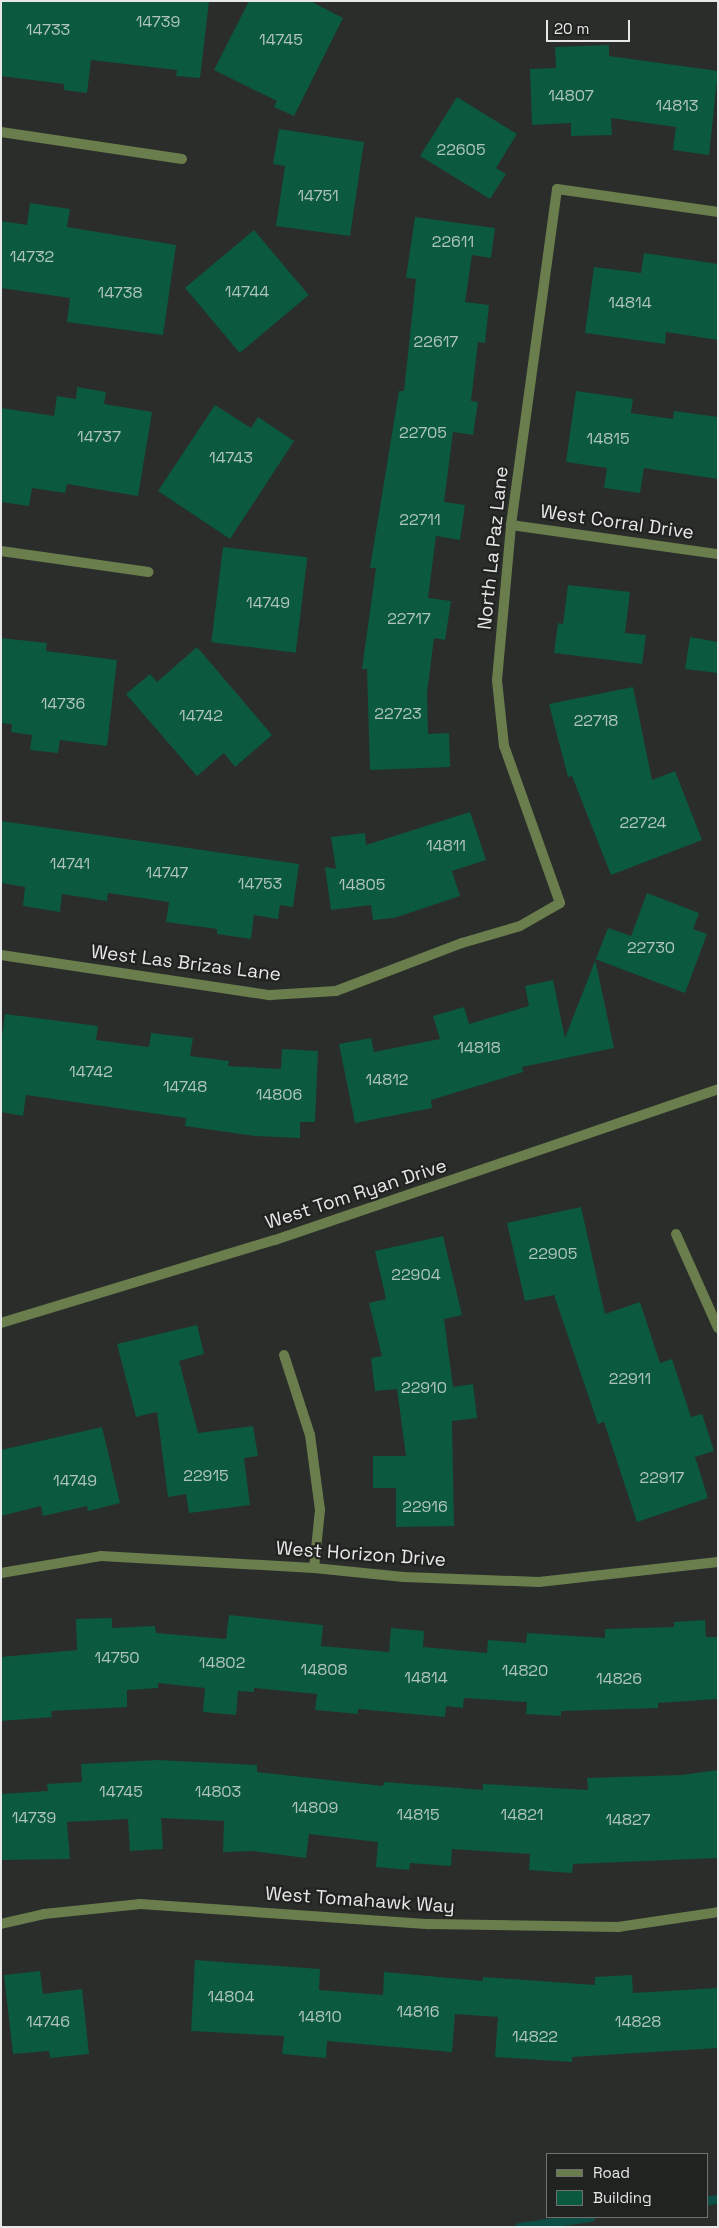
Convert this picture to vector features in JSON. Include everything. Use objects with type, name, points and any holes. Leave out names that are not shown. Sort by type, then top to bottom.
[{"type":"street","points":[[1,132],[182,160]]},
{"type":"street","name":"North La Paz Lane","points":[[560,903],[504,746],[497,680],[511,525],[557,189],[718,212]]},
{"type":"street","name":"West Corral Drive","points":[[511,525],[718,554]]},
{"type":"street","points":[[1,551],[150,572]]},
{"type":"street","name":"West Las Brizas Lane","points":[[1,955],[270,995],[336,991],[462,943],[520,926],[560,903]]},
{"type":"street","name":"West Tom Ryan Drive","points":[[1,1323],[294,1234],[718,1088]]},
{"type":"street","points":[[676,1234],[718,1328]]},
{"type":"street","points":[[284,1355],[310,1435],[320,1510],[314,1568]]},
{"type":"street","name":"West Horizon Drive","points":[[1,1572],[101,1556],[314,1568],[404,1577],[539,1582],[718,1562]]},
{"type":"street","name":"West Tomahawk Way","points":[[1,1924],[44,1914],[140,1904],[429,1924],[608,1927],[718,1912]]},
{"type":"building","points":[[1,1],[209,1],[200,78],[176,76],[177,70],[91,60],[87,93],[64,90],[64,84],[1,76]]},
{"type":"building","points":[[249,1],[310,1],[343,18],[294,116],[274,107],[277,101],[214,70]]},
{"type":"building","points":[[609,45],[609,56],[718,71],[709,155],[673,150],[676,127],[611,118],[612,135],[571,136],[571,123],[532,125],[530,69],[556,68],[555,47]]},
{"type":"building","points":[[457,97],[517,134],[496,168],[506,174],[490,199],[420,156]]},
{"type":"building","points":[[279,129],[364,142],[350,236],[276,226],[285,166],[273,164]]},
{"type":"building","points":[[30,203],[70,209],[67,227],[176,245],[163,335],[67,322],[70,298],[1,288],[1,221],[27,225]]},
{"type":"building","points":[[415,217],[495,228],[491,258],[472,255],[465,302],[489,305],[485,343],[478,342],[471,401],[478,402],[473,435],[453,432],[444,502],[465,505],[460,540],[436,536],[428,598],[451,601],[445,640],[434,638],[427,693],[428,734],[449,733],[450,767],[370,770],[367,669],[362,669],[376,568],[370,568],[399,391],[404,391],[416,279],[406,278]]},
{"type":"building","points":[[254,230],[309,295],[240,353],[185,288]]},
{"type":"building","points":[[644,253],[718,264],[718,340],[666,332],[665,344],[585,333],[594,267],[641,273]]},
{"type":"building","points":[[77,387],[106,392],[104,404],[152,412],[138,496],[67,484],[65,493],[32,488],[29,506],[1,502],[1,408],[54,416],[57,396],[76,399]]},
{"type":"building","points":[[576,391],[633,399],[631,413],[673,419],[674,411],[718,417],[718,479],[644,468],[640,493],[604,488],[607,468],[566,462]]},
{"type":"building","points":[[215,405],[251,428],[258,417],[294,441],[230,539],[158,491]]},
{"type":"building","points":[[223,547],[307,557],[296,653],[211,642]]},
{"type":"building","points":[[568,585],[630,592],[625,633],[646,635],[642,664],[554,653],[558,623],[563,624]]},
{"type":"building","points":[[690,637],[718,642],[718,673],[685,669]]},
{"type":"building","points":[[1,638],[47,643],[46,651],[117,660],[107,746],[60,740],[58,753],[30,750],[32,735],[11,732],[12,724],[1,723]]},
{"type":"building","points":[[197,647],[272,735],[235,767],[224,753],[197,776],[126,694],[150,674],[157,682]]},
{"type":"building","points":[[633,687],[652,780],[675,771],[702,840],[611,875],[572,776],[568,777],[549,704]]},
{"type":"building","points":[[470,812],[486,860],[452,871],[460,896],[394,918],[373,920],[371,905],[331,910],[325,867],[336,869],[331,837],[365,833],[366,845]]},
{"type":"building","points":[[1,821],[299,864],[293,907],[280,905],[278,919],[254,915],[251,939],[217,934],[217,929],[166,922],[169,902],[108,893],[107,901],[62,894],[60,912],[23,906],[25,887],[1,883]]},
{"type":"building","points":[[647,893],[699,913],[693,929],[707,934],[685,993],[596,959],[608,928],[631,936]]},
{"type":"building","points":[[595,960],[614,1048],[522,1067],[523,1072],[431,1100],[432,1108],[355,1123],[339,1044],[371,1038],[374,1052],[440,1039],[433,1016],[464,1007],[469,1024],[529,1006],[525,986],[553,980],[565,1038]]},
{"type":"building","points":[[5,1014],[98,1026],[96,1040],[149,1047],[151,1033],[193,1038],[190,1056],[229,1061],[228,1066],[281,1069],[282,1049],[318,1051],[315,1122],[300,1122],[300,1138],[255,1136],[185,1126],[186,1118],[26,1095],[23,1116],[1,1112],[1,1044]]},
{"type":"building","points":[[581,1207],[605,1314],[640,1302],[660,1363],[672,1359],[691,1417],[702,1414],[714,1451],[695,1457],[708,1498],[637,1522],[604,1422],[598,1424],[554,1295],[525,1301],[507,1223]]},
{"type":"building","points":[[443,1236],[462,1315],[444,1319],[453,1387],[473,1384],[477,1418],[452,1421],[454,1526],[396,1527],[396,1488],[373,1488],[373,1456],[406,1456],[397,1389],[375,1391],[371,1358],[382,1356],[369,1303],[386,1299],[375,1251]]},
{"type":"building","points":[[197,1325],[204,1354],[179,1361],[198,1433],[253,1426],[258,1456],[244,1458],[250,1505],[189,1513],[186,1494],[168,1497],[157,1412],[136,1417],[117,1344]]},
{"type":"building","points":[[102,1427],[120,1503],[88,1511],[87,1506],[43,1516],[41,1506],[1,1516],[1,1450]]},
{"type":"building","points":[[229,1615],[323,1625],[321,1646],[389,1652],[391,1628],[424,1631],[423,1647],[487,1653],[488,1640],[526,1643],[527,1633],[605,1638],[605,1629],[674,1627],[674,1622],[705,1620],[706,1637],[718,1637],[718,1699],[658,1703],[658,1708],[561,1711],[561,1716],[526,1714],[527,1702],[464,1698],[463,1708],[446,1706],[445,1717],[358,1709],[358,1714],[315,1710],[317,1694],[254,1688],[254,1692],[238,1691],[236,1715],[203,1712],[205,1688],[158,1683],[158,1688],[127,1690],[127,1707],[51,1711],[52,1717],[1,1721],[1,1657],[77,1650],[76,1619],[112,1618],[112,1628],[155,1626],[156,1633],[226,1639]]},
{"type":"building","points":[[158,1760],[257,1765],[257,1772],[383,1786],[384,1782],[483,1790],[483,1784],[588,1790],[587,1778],[682,1775],[718,1770],[718,1858],[573,1864],[572,1873],[529,1870],[530,1854],[452,1849],[451,1866],[410,1863],[409,1870],[376,1867],[378,1842],[309,1834],[306,1858],[253,1851],[223,1852],[224,1821],[161,1818],[163,1849],[130,1851],[128,1819],[67,1822],[70,1859],[1,1860],[1,1794],[48,1791],[47,1784],[82,1782],[81,1764]]},
{"type":"building","points":[[195,1960],[320,1969],[319,1990],[383,1995],[384,1972],[483,1981],[483,1977],[595,1985],[595,1977],[632,1975],[633,1993],[718,1988],[718,2048],[572,2057],[572,2062],[495,2057],[498,2017],[455,2014],[452,2052],[327,2041],[326,2058],[282,2054],[284,2036],[191,2031]]},
{"type":"building","points":[[40,1971],[43,1994],[82,1989],[89,2054],[50,2058],[49,2051],[13,2054],[4,1975]]},
{"type":"waterway","points":[[709,2200],[718,2199]]},
{"type":"waterway","points":[[519,2227],[583,2218]]}]
